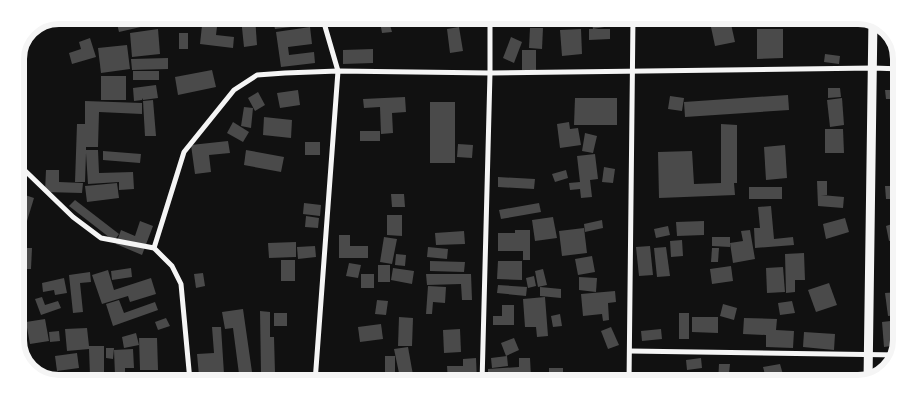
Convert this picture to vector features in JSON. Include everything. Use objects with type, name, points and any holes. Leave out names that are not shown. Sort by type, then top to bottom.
[{"type":"street","points":[[316,375],[338,71],[324,24]]},
{"type":"street","points":[[482,375],[490,24]]},
{"type":"street","points":[[629,375],[633,24]]},
{"type":"street","points":[[868,374],[873,27]]},
{"type":"street","points":[[154,248],[184,152],[234,90],[257,75],[338,71],[490,73],[893,69]]},
{"type":"street","points":[[24,171],[73,217],[101,238],[154,248],[172,266],[181,284],[189,375]]},
{"type":"street","points":[[630,352],[890,355]]},
{"type":"building","points":[[117,24],[145,24],[145,26],[119,32]]},
{"type":"building","points":[[202,24],[217,24],[216,35],[234,37],[233,48],[200,44]]},
{"type":"building","points":[[242,24],[256,24],[257,45],[244,47]]},
{"type":"building","points":[[274,24],[290,24],[291,27],[275,29]]},
{"type":"building","points":[[380,24],[396,24],[390,25],[392,32],[382,33]]},
{"type":"building","points":[[495,24],[518,24],[496,27]]},
{"type":"building","points":[[531,24],[545,24],[545,27],[531,26]]},
{"type":"building","points":[[570,24],[583,25],[570,26]]},
{"type":"building","points":[[592,24],[610,24],[610,26],[593,29]]},
{"type":"building","points":[[731,24],[735,42],[715,46],[711,27]]},
{"type":"building","points":[[310,27],[312,44],[288,47],[289,55],[314,52],[315,63],[281,67],[276,32]]},
{"type":"building","points":[[459,27],[463,51],[450,53],[447,29]]},
{"type":"building","points":[[530,28],[543,28],[542,49],[529,48]]},
{"type":"building","points":[[158,29],[160,54],[132,57],[130,33]]},
{"type":"building","points":[[581,29],[582,54],[562,56],[560,30]]},
{"type":"building","points":[[589,29],[610,29],[610,39],[589,40]]},
{"type":"building","points":[[757,29],[783,29],[783,58],[757,59]]},
{"type":"building","points":[[179,33],[188,33],[188,49],[179,49]]},
{"type":"building","points":[[511,37],[522,42],[514,63],[503,58]]},
{"type":"building","points":[[90,38],[96,57],[72,64],[69,53],[81,49],[79,42]]},
{"type":"building","points":[[127,45],[130,69],[101,73],[98,48]]},
{"type":"building","points":[[373,49],[373,63],[343,64],[343,50]]},
{"type":"building","points":[[522,50],[536,50],[536,70],[522,70]]},
{"type":"building","points":[[825,54],[840,56],[839,64],[824,62]]},
{"type":"building","points":[[168,58],[168,69],[132,70],[131,59]]},
{"type":"building","points":[[212,70],[216,87],[178,95],[175,77]]},
{"type":"building","points":[[133,71],[159,71],[159,80],[133,80]]},
{"type":"building","points":[[101,76],[126,76],[126,100],[101,100]]},
{"type":"building","points":[[156,85],[158,98],[143,100],[142,98],[142,100],[134,101],[133,88]]},
{"type":"building","points":[[828,88],[840,88],[841,97],[828,98]]},
{"type":"building","points":[[298,90],[300,105],[280,108],[277,93]]},
{"type":"building","points":[[885,90],[893,90],[893,99],[886,99]]},
{"type":"building","points":[[258,92],[265,105],[255,111],[248,98]]},
{"type":"building","points":[[788,95],[789,110],[685,117],[684,102]]},
{"type":"building","points":[[670,96],[684,98],[682,111],[668,109]]},
{"type":"building","points":[[405,97],[406,112],[392,113],[393,133],[381,134],[380,107],[364,108],[363,99]]},
{"type":"building","points":[[575,98],[617,98],[617,125],[574,125]]},
{"type":"building","points":[[842,98],[844,125],[830,127],[827,100]]},
{"type":"building","points":[[153,100],[156,136],[145,136],[143,101]]},
{"type":"building","points":[[85,101],[142,103],[142,114],[99,112],[98,147],[86,147],[86,150],[98,150],[99,173],[133,172],[134,189],[119,190],[119,182],[88,184],[86,153],[85,182],[75,182],[77,124],[85,124]]},
{"type":"building","points":[[430,102],[455,102],[455,163],[430,163]]},
{"type":"building","points":[[244,107],[253,108],[251,128],[241,126]]},
{"type":"building","points":[[264,117],[292,120],[291,138],[263,135]]},
{"type":"building","points":[[233,122],[249,132],[243,142],[227,133]]},
{"type":"building","points":[[569,122],[570,129],[578,128],[581,145],[560,148],[557,124]]},
{"type":"building","points":[[721,124],[737,125],[737,183],[734,183],[735,195],[659,198],[658,152],[692,151],[694,184],[721,183]]},
{"type":"building","points":[[825,129],[843,129],[844,153],[825,153]]},
{"type":"building","points":[[360,131],[380,131],[380,141],[360,141]]},
{"type":"building","points":[[585,133],[597,136],[593,153],[582,151]]},
{"type":"building","points":[[228,141],[230,153],[209,155],[211,172],[195,174],[191,145]]},
{"type":"building","points":[[305,142],[320,142],[320,155],[305,155]]},
{"type":"building","points":[[458,144],[473,145],[472,158],[457,157]]},
{"type":"building","points":[[785,145],[787,178],[766,180],[764,147]]},
{"type":"building","points":[[246,150],[284,157],[281,172],[244,165]]},
{"type":"building","points":[[103,151],[141,154],[140,163],[103,160]]},
{"type":"building","points":[[595,154],[598,179],[590,180],[592,197],[581,198],[580,189],[570,190],[569,183],[580,182],[577,156]]},
{"type":"building","points":[[604,167],[615,169],[613,183],[602,182]]},
{"type":"building","points":[[46,170],[59,170],[59,182],[83,183],[82,193],[45,192]]},
{"type":"building","points":[[566,170],[568,178],[555,182],[552,174]]},
{"type":"building","points":[[498,177],[535,179],[534,189],[498,187]]},
{"type":"building","points":[[817,181],[827,181],[827,195],[821,195],[844,197],[843,208],[818,206]]},
{"type":"building","points":[[117,183],[119,198],[87,202],[85,186]]},
{"type":"building","points":[[885,186],[893,186],[893,199],[886,199]]},
{"type":"building","points":[[749,187],[782,187],[782,199],[749,199]]},
{"type":"building","points":[[391,194],[404,194],[405,207],[392,207]]},
{"type":"building","points":[[25,195],[34,198],[24,231]]},
{"type":"building","points":[[75,200],[119,234],[114,241],[69,206]]},
{"type":"building","points":[[304,203],[321,205],[320,216],[303,214]]},
{"type":"building","points":[[539,203],[541,212],[501,219],[499,210]]},
{"type":"building","points":[[771,206],[774,239],[793,237],[794,245],[755,248],[754,228],[760,228],[758,207]]},
{"type":"building","points":[[387,215],[402,215],[402,236],[387,235]]},
{"type":"building","points":[[306,216],[319,218],[318,228],[305,227]]},
{"type":"building","points":[[553,217],[557,238],[535,241],[532,220]]},
{"type":"building","points":[[845,218],[849,232],[826,239],[823,224]]},
{"type":"building","points":[[602,220],[603,228],[585,232],[584,224]]},
{"type":"building","points":[[140,221],[153,226],[142,255],[116,244],[121,230],[135,236]]},
{"type":"building","points":[[704,221],[704,235],[677,236],[676,222]]},
{"type":"building","points":[[893,224],[893,240],[889,241],[886,226]]},
{"type":"building","points":[[668,226],[670,235],[656,238],[654,229]]},
{"type":"building","points":[[584,228],[587,253],[562,256],[559,231]]},
{"type":"building","points":[[515,230],[530,230],[530,260],[523,260],[523,251],[498,251],[498,233],[515,233]]},
{"type":"building","points":[[750,230],[755,259],[733,263],[730,243],[743,241],[741,231]]},
{"type":"building","points":[[464,231],[465,244],[436,245],[435,233]]},
{"type":"building","points":[[339,235],[350,235],[350,246],[368,246],[368,258],[339,258]]},
{"type":"building","points":[[384,237],[397,239],[392,264],[380,262]]},
{"type":"building","points":[[712,237],[730,237],[730,247],[712,246]]},
{"type":"building","points":[[682,240],[683,256],[671,257],[670,241]]},
{"type":"building","points":[[296,242],[296,257],[269,258],[268,243]]},
{"type":"building","points":[[315,246],[316,257],[298,259],[297,247]]},
{"type":"building","points":[[650,246],[653,275],[639,276],[636,247]]},
{"type":"building","points":[[428,247],[448,249],[447,259],[427,257]]},
{"type":"building","points":[[666,247],[670,276],[657,277],[654,248]]},
{"type":"building","points":[[24,248],[32,248],[31,269],[24,269]]},
{"type":"building","points":[[712,248],[719,248],[718,262],[711,262]]},
{"type":"building","points":[[804,253],[805,280],[795,280],[795,292],[786,293],[785,254]]},
{"type":"building","points":[[396,254],[406,255],[405,266],[395,265]]},
{"type":"building","points":[[592,256],[595,272],[578,275],[575,259]]},
{"type":"building","points":[[281,260],[295,260],[295,281],[281,281]]},
{"type":"building","points":[[430,261],[465,262],[464,272],[430,271]]},
{"type":"building","points":[[498,261],[522,261],[522,280],[497,279]]},
{"type":"building","points":[[349,263],[361,265],[358,278],[346,276]]},
{"type":"building","points":[[892,263],[893,263],[893,287]]},
{"type":"building","points":[[378,265],[390,265],[390,282],[378,282]]},
{"type":"building","points":[[731,266],[733,281],[712,284],[710,269]]},
{"type":"building","points":[[783,267],[785,292],[767,293],[766,268]]},
{"type":"building","points":[[131,268],[132,277],[112,280],[111,271]]},
{"type":"building","points":[[393,268],[414,271],[412,284],[391,280]]},
{"type":"building","points":[[543,269],[547,285],[538,287],[535,271]]},
{"type":"building","points":[[108,270],[114,290],[151,278],[156,294],[130,302],[128,296],[102,304],[92,275]]},
{"type":"building","points":[[90,272],[91,282],[80,283],[83,312],[73,313],[69,275]]},
{"type":"building","points":[[203,273],[205,286],[196,288],[194,274]]},
{"type":"building","points":[[361,274],[374,274],[374,288],[361,288]]},
{"type":"building","points":[[426,274],[471,274],[472,300],[462,300],[461,284],[427,285]]},
{"type":"building","points":[[534,276],[536,286],[528,288],[526,278]]},
{"type":"building","points":[[579,277],[597,278],[596,292],[579,290]]},
{"type":"building","points":[[64,278],[67,293],[55,295],[54,290],[43,292],[42,283]]},
{"type":"building","points":[[829,283],[837,305],[816,312],[808,290]]},
{"type":"building","points":[[498,285],[527,287],[526,296],[497,293]]},
{"type":"building","points":[[428,286],[446,287],[445,303],[433,302],[432,314],[426,314]]},
{"type":"building","points":[[540,287],[561,289],[561,298],[540,296]]},
{"type":"building","points":[[615,291],[616,302],[608,303],[609,320],[603,321],[602,314],[583,316],[581,294]]},
{"type":"building","points":[[893,292],[893,316],[888,316],[885,293]]},
{"type":"building","points":[[42,297],[45,305],[58,301],[61,308],[41,315],[35,299]]},
{"type":"building","points":[[545,297],[548,336],[537,337],[536,327],[525,327],[523,299]]},
{"type":"building","points":[[119,300],[124,313],[155,302],[158,310],[113,326],[106,304]]},
{"type":"building","points":[[377,300],[388,301],[386,315],[375,314]]},
{"type":"building","points":[[792,301],[795,313],[780,315],[778,303]]},
{"type":"building","points":[[723,304],[737,308],[734,320],[720,316]]},
{"type":"building","points":[[502,305],[514,305],[514,325],[493,325],[493,316],[502,316]]},
{"type":"building","points":[[243,309],[252,372],[239,374],[233,328],[225,329],[222,312]]},
{"type":"building","points":[[260,311],[270,312],[270,337],[274,337],[275,373],[261,373]]},
{"type":"building","points":[[274,313],[287,313],[287,326],[274,326]]},
{"type":"building","points":[[679,313],[689,313],[689,339],[679,339]]},
{"type":"building","points":[[560,314],[562,326],[553,327],[551,316]]},
{"type":"building","points":[[399,317],[413,318],[412,346],[398,346]]},
{"type":"building","points":[[692,317],[718,317],[718,333],[692,332]]},
{"type":"building","points":[[166,318],[170,326],[158,330],[155,322]]},
{"type":"building","points":[[744,318],[777,319],[776,330],[794,331],[793,348],[766,347],[766,335],[743,334]]},
{"type":"building","points":[[45,319],[49,341],[30,344],[26,322]]},
{"type":"building","points":[[893,321],[893,346],[884,347],[882,322]]},
{"type":"building","points":[[381,324],[383,339],[360,342],[358,327]]},
{"type":"building","points":[[212,327],[221,327],[224,374],[199,375],[197,354],[214,353]]},
{"type":"building","points":[[611,327],[619,345],[608,349],[601,331]]},
{"type":"building","points":[[87,328],[89,346],[104,346],[104,375],[90,375],[89,349],[67,351],[65,329]]},
{"type":"building","points":[[460,329],[461,352],[444,353],[443,330]]},
{"type":"building","points":[[661,329],[662,339],[642,341],[641,331]]},
{"type":"building","points":[[59,331],[60,341],[50,342],[49,332]]},
{"type":"building","points":[[804,332],[835,334],[834,350],[803,347]]},
{"type":"building","points":[[136,333],[139,345],[124,348],[122,337]]},
{"type":"building","points":[[139,338],[157,338],[158,370],[140,370]]},
{"type":"building","points":[[514,338],[519,350],[506,356],[501,343]]},
{"type":"building","points":[[408,347],[413,375],[399,375],[394,349]]},
{"type":"building","points":[[106,348],[114,348],[113,359],[106,358]]},
{"type":"building","points":[[133,349],[134,368],[125,368],[125,375],[115,375],[114,350]]},
{"type":"building","points":[[77,353],[79,368],[57,371],[55,356]]},
{"type":"building","points":[[385,356],[395,356],[395,373],[385,373]]},
{"type":"building","points":[[507,356],[508,366],[492,368],[491,358]]},
{"type":"building","points":[[476,358],[477,375],[448,375],[447,366],[463,366],[463,359]]},
{"type":"building","points":[[519,358],[530,358],[531,375],[488,375],[488,369],[519,367]]},
{"type":"building","points":[[701,358],[702,368],[687,370],[686,360]]},
{"type":"building","points":[[719,364],[730,364],[729,375],[718,375]]},
{"type":"building","points":[[780,364],[783,375],[765,375],[763,367]]},
{"type":"building","points":[[549,368],[563,368],[563,375],[549,375]]}]
